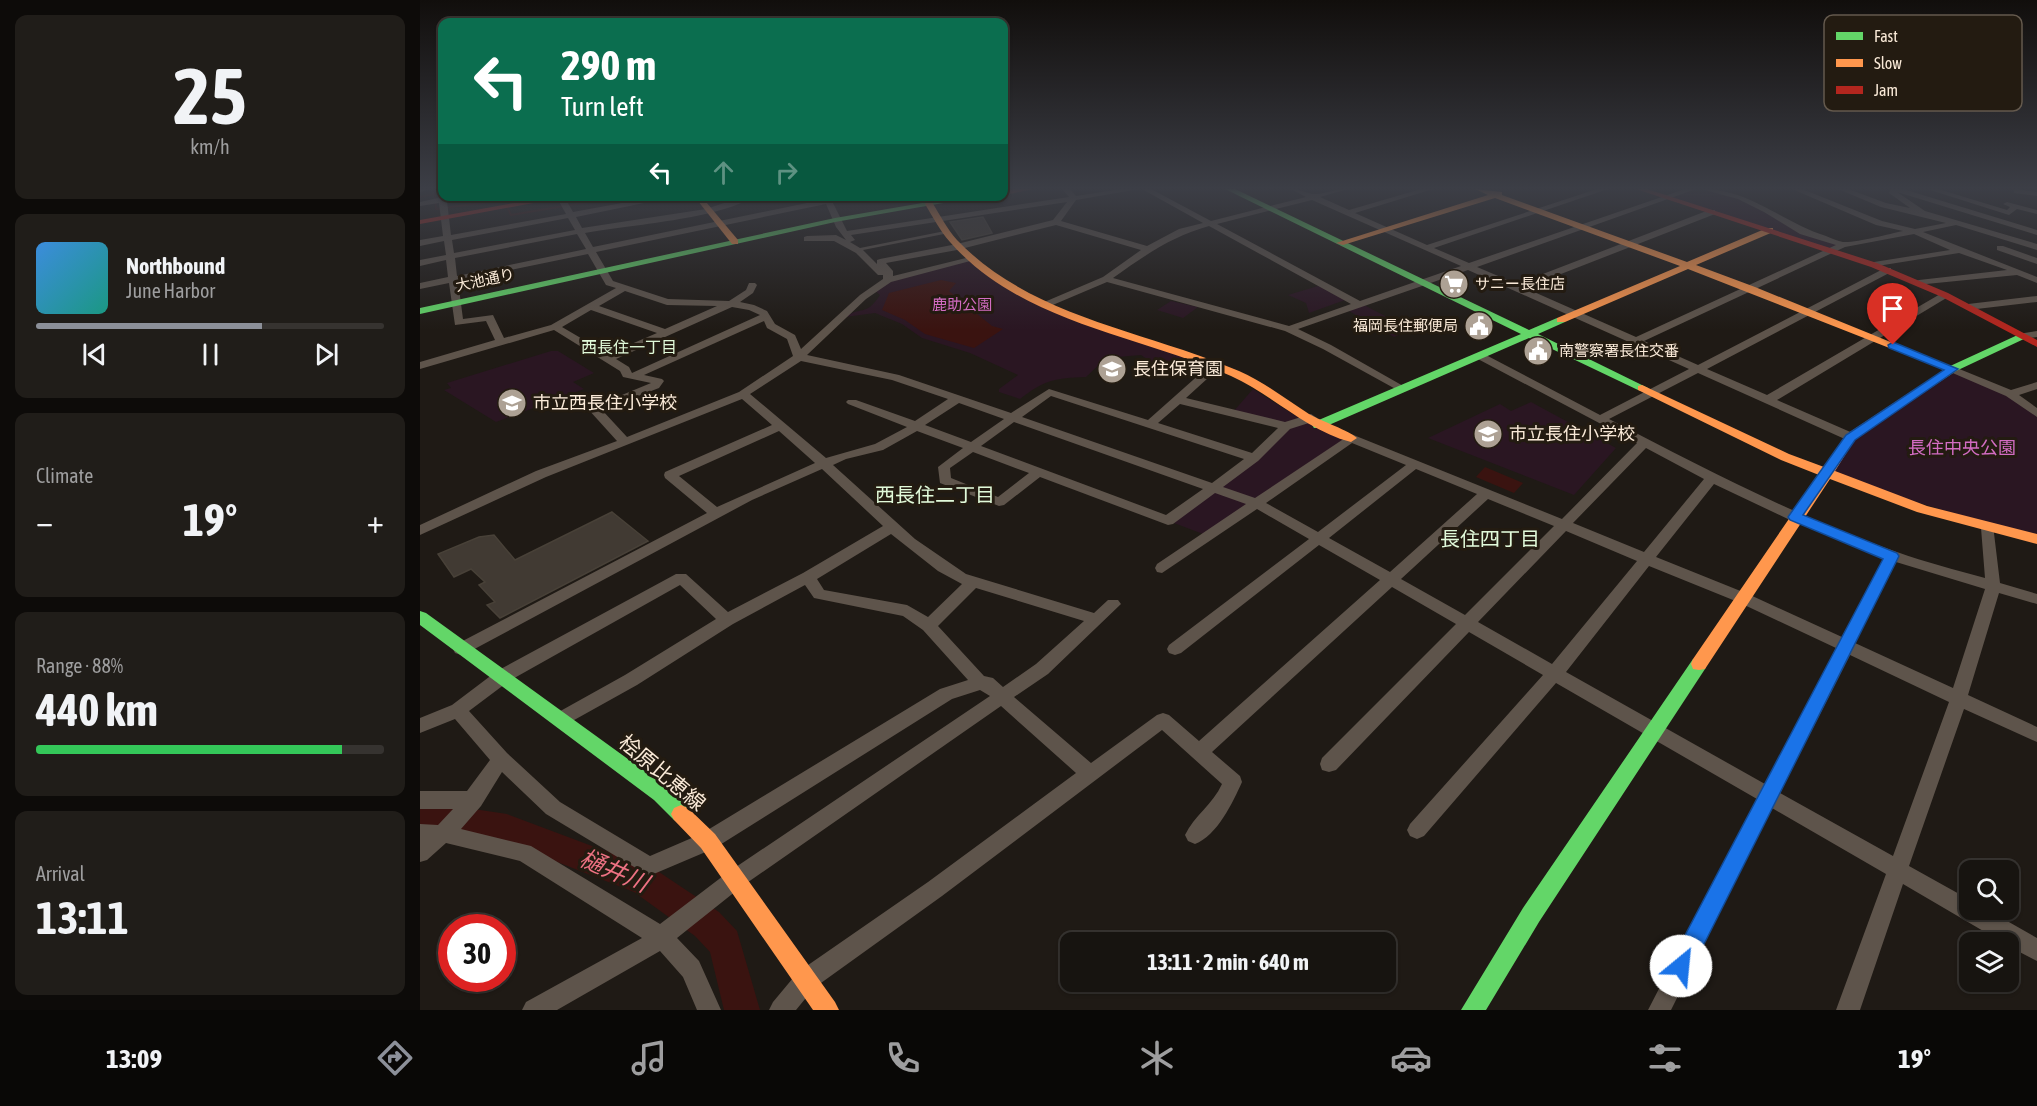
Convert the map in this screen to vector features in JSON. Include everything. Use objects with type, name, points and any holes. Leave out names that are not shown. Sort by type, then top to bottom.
[{"type":"street","points":[[420,243],[458,236]]},
{"type":"street","points":[[420,263],[555,236]]},
{"type":"street","points":[[584,236],[609,283],[667,302],[731,304],[751,307],[764,313],[771,326],[791,337],[799,357]]},
{"type":"street","points":[[420,286],[658,236]]},
{"type":"street","points":[[730,236],[735,242]]},
{"type":"street","name":"大池通り","points":[[420,311],[761,236]]},
{"type":"street","points":[[847,236],[880,262],[888,271],[888,278]]},
{"type":"street","points":[[864,248],[928,236]]},
{"type":"street","points":[[948,236],[970,260],[1045,305],[1070,316],[1215,366],[1272,393],[1314,422],[1743,598],[2037,735]]},
{"type":"street","points":[[880,262],[1000,236]]},
{"type":"street","points":[[1104,236],[1148,249]]},
{"type":"street","points":[[1045,305],[1106,279],[1148,249],[1172,236]]},
{"type":"street","points":[[1232,236],[1358,304]]},
{"type":"street","points":[[1326,236],[1785,458],[1922,509],[2037,539]]},
{"type":"street","points":[[1340,243],[1364,236]]},
{"type":"street","points":[[1399,236],[1851,437]]},
{"type":"street","points":[[1426,248],[1462,236]]},
{"type":"street","points":[[1289,329],[1556,236]]},
{"type":"street","points":[[1608,236],[1752,289],[1952,369],[2010,394],[2037,413]]},
{"type":"street","points":[[1516,288],[1650,236]]},
{"type":"street","points":[[1179,400],[1286,426],[1314,422],[1480,356],[1756,236]]},
{"type":"street","points":[[1795,236],[1838,247]]},
{"type":"street","points":[[1813,236],[1945,295],[2037,344]]},
{"type":"street","points":[[1636,341],[1838,247],[1890,236]]},
{"type":"street","points":[[1926,236],[2037,280]]},
{"type":"street","points":[[2000,236],[2037,247]]},
{"type":"street","points":[[448,238],[457,303],[459,323],[457,324],[462,335]]},
{"type":"street","points":[[807,239],[836,238],[859,251],[888,278]]},
{"type":"street","points":[[2000,248],[2037,261]]},
{"type":"street","points":[[1874,265],[1960,251]]},
{"type":"street","points":[[420,530],[541,474],[742,394],[799,357],[863,297],[888,278],[970,260]]},
{"type":"street","points":[[1601,419],[1888,270]]},
{"type":"street","points":[[1919,283],[2037,273]]},
{"type":"street","points":[[1106,279],[1168,298],[1249,316],[1289,329],[1328,347],[1401,389]]},
{"type":"street","points":[[607,359],[731,304],[750,291],[752,285]]},
{"type":"street","points":[[420,366],[555,327],[624,288]]},
{"type":"street","points":[[1768,400],[1945,295]]},
{"type":"street","points":[[1968,307],[2037,299]]},
{"type":"street","points":[[591,308],[666,333]]},
{"type":"street","points":[[459,323],[489,316],[501,343]]},
{"type":"street","points":[[631,377],[765,317]]},
{"type":"street","points":[[555,327],[625,369],[627,375],[658,381],[655,387],[594,409],[625,442]]},
{"type":"street","points":[[1473,1010],[1530,915],[1795,517],[1851,437],[1952,369],[2022,336],[2037,334]]},
{"type":"street","points":[[1480,356],[1712,478],[1795,517],[1892,556],[2037,599]]},
{"type":"street","points":[[799,357],[895,377],[1257,503],[1464,624],[2037,950]]},
{"type":"street","points":[[1150,424],[1215,366]]},
{"type":"street","points":[[2010,394],[2037,385]]},
{"type":"street","points":[[1039,472],[999,502],[945,480],[944,467],[1049,392],[1254,458]]},
{"type":"street","points":[[742,394],[824,464],[892,527],[946,570],[973,582],[1096,619]]},
{"type":"street","points":[[461,649],[716,513],[824,464],[879,447],[957,399]]},
{"type":"street","points":[[852,402],[1168,521],[1254,458],[1286,426]]},
{"type":"street","points":[[716,513],[670,475],[780,426]]},
{"type":"street","points":[[1162,568],[1351,438]]},
{"type":"street","points":[[1329,764],[1645,442]]},
{"type":"street","points":[[1176,649],[1415,464]]},
{"type":"street","points":[[1418,831],[1554,674],[1712,478]]},
{"type":"street","points":[[1199,752],[1487,493]]},
{"type":"street","points":[[561,719],[631,680],[728,620],[808,578],[892,527]]},
{"type":"street","points":[[1848,1010],[1959,698],[1993,587],[1988,528]]},
{"type":"street","points":[[1659,1009],[1892,556]]},
{"type":"street","points":[[420,726],[458,710],[502,676],[681,578],[728,620]]},
{"type":"street","points":[[808,578],[819,594],[908,610],[929,626],[980,683]]},
{"type":"street","points":[[929,626],[973,582]]},
{"type":"street","points":[[534,1010],[661,937],[734,880],[1042,669],[1113,604]]},
{"type":"street","name":"桧原比恵線","points":[[420,617],[661,794],[708,841],[827,1010]]},
{"type":"street","points":[[458,710],[501,759],[553,808],[649,866],[708,841],[946,694],[980,683],[987,683],[1090,774]]},
{"type":"street","points":[[781,1010],[806,980],[935,889],[1162,720],[1233,782],[1222,805],[1195,835]]},
{"type":"street","points":[[420,853],[445,834],[473,802],[501,759]]},
{"type":"street","points":[[420,800],[473,802]]},
{"type":"street","points":[[420,833],[445,834],[524,853],[661,937],[691,969],[708,1010]]},
{"type":"green space","points":[[1789,236],[1817,236],[1844,245],[1833,250]]},
{"type":"green space","name":"鹿助公園","points":[[970,260],[1045,305],[1215,366],[1204,377],[1162,369],[1141,355],[1106,358],[1086,377],[1050,381],[1020,399],[999,392],[999,389],[1018,375],[970,353],[922,338],[902,324],[875,313],[845,317],[871,306],[880,295],[873,289],[885,282]]},
{"type":"green space","points":[[1318,286],[1345,300],[1309,313],[1306,303],[1288,295]]},
{"type":"green space","points":[[1171,301],[1198,307],[1183,318],[1157,310]]},
{"type":"green space","points":[[1364,305],[1412,330],[1394,337],[1349,311]]},
{"type":"green space","points":[[551,351],[558,351],[594,373],[573,382],[584,389],[496,422],[444,390],[451,388],[447,383]]},
{"type":"green space","name":"長住中央公園","points":[[1952,369],[1989,384],[2037,413],[2037,539],[1825,474],[1851,437]]},
{"type":"green space","points":[[1253,389],[1301,419],[1285,424],[1233,412]]},
{"type":"green space","points":[[1531,402],[1616,448],[1574,495],[1428,438],[1500,404],[1511,411]]},
{"type":"green space","points":[[1307,421],[1344,440],[1203,534],[1174,523],[1288,427]]},
{"type":"shaded area","points":[[941,280],[956,283],[949,291],[992,326],[1003,329],[974,348],[925,334],[905,320],[882,310],[889,293]]},
{"type":"shaded area","points":[[1485,467],[1523,483],[1514,493],[1476,477]]},
{"type":"building","points":[[959,236],[979,236],[962,240]]},
{"type":"building","points":[[612,512],[648,541],[500,618],[487,605],[495,602],[479,585],[485,582],[471,569],[454,577],[438,554],[479,537],[494,535],[515,560]]},
{"type":"waterway","name":"樋井川","points":[[420,815],[507,828],[645,881],[707,924],[725,943],[742,1010]]},
{"type":"traffic: fast","points":[[420,311],[761,236]]},
{"type":"traffic: fast","points":[[1327,236],[1642,388]]},
{"type":"traffic: fast","points":[[1318,425],[1561,320]]},
{"type":"traffic: fast","points":[[1919,391],[1952,369],[2022,336]]},
{"type":"traffic: fast","points":[[420,617],[661,794],[681,814]]},
{"type":"traffic: fast","points":[[1473,1010],[1531,915],[1699,664]]},
{"type":"traffic: slow","points":[[730,236],[735,242]]},
{"type":"traffic: slow","points":[[950,236],[983,269],[1015,290],[1087,322],[1236,374],[1267,391],[1317,424],[1351,438]]},
{"type":"traffic: slow","points":[[1340,243],[1362,236]]},
{"type":"traffic: slow","points":[[1608,236],[1752,289],[1952,369]]},
{"type":"traffic: slow","points":[[1561,320],[1756,236]]},
{"type":"traffic: slow","points":[[1642,388],[1785,457],[1922,509],[2037,539]]},
{"type":"traffic: slow","points":[[1699,664],[1851,437],[1919,391]]},
{"type":"traffic: slow","points":[[681,814],[708,841],[827,1010]]},
{"type":"traffic: jam","points":[[1785,236],[1874,265],[1945,295],[2037,344]]},
{"type":"place","name":"サニー長住店","points":[[1454,284]]},
{"type":"place","name":"福岡長住郵便局","points":[[1479,326]]},
{"type":"place","name":"南警察署長住交番","points":[[1538,351]]},
{"type":"place","name":"長住保育園","points":[[1112,369]]},
{"type":"place","name":"市立西長住小学校","points":[[512,403]]},
{"type":"place","name":"市立長住小学校","points":[[1488,434]]},
{"type":"district","name":"西長住一丁目","points":[[629,347]]},
{"type":"district","name":"西長住二丁目","points":[[935,495]]},
{"type":"district","name":"長住四丁目","points":[[1490,539]]},
{"type":"route","points":[[1681,966],[1770,797],[1892,556],[1795,517],[1851,437],[1952,369],[1893,345]]}]
